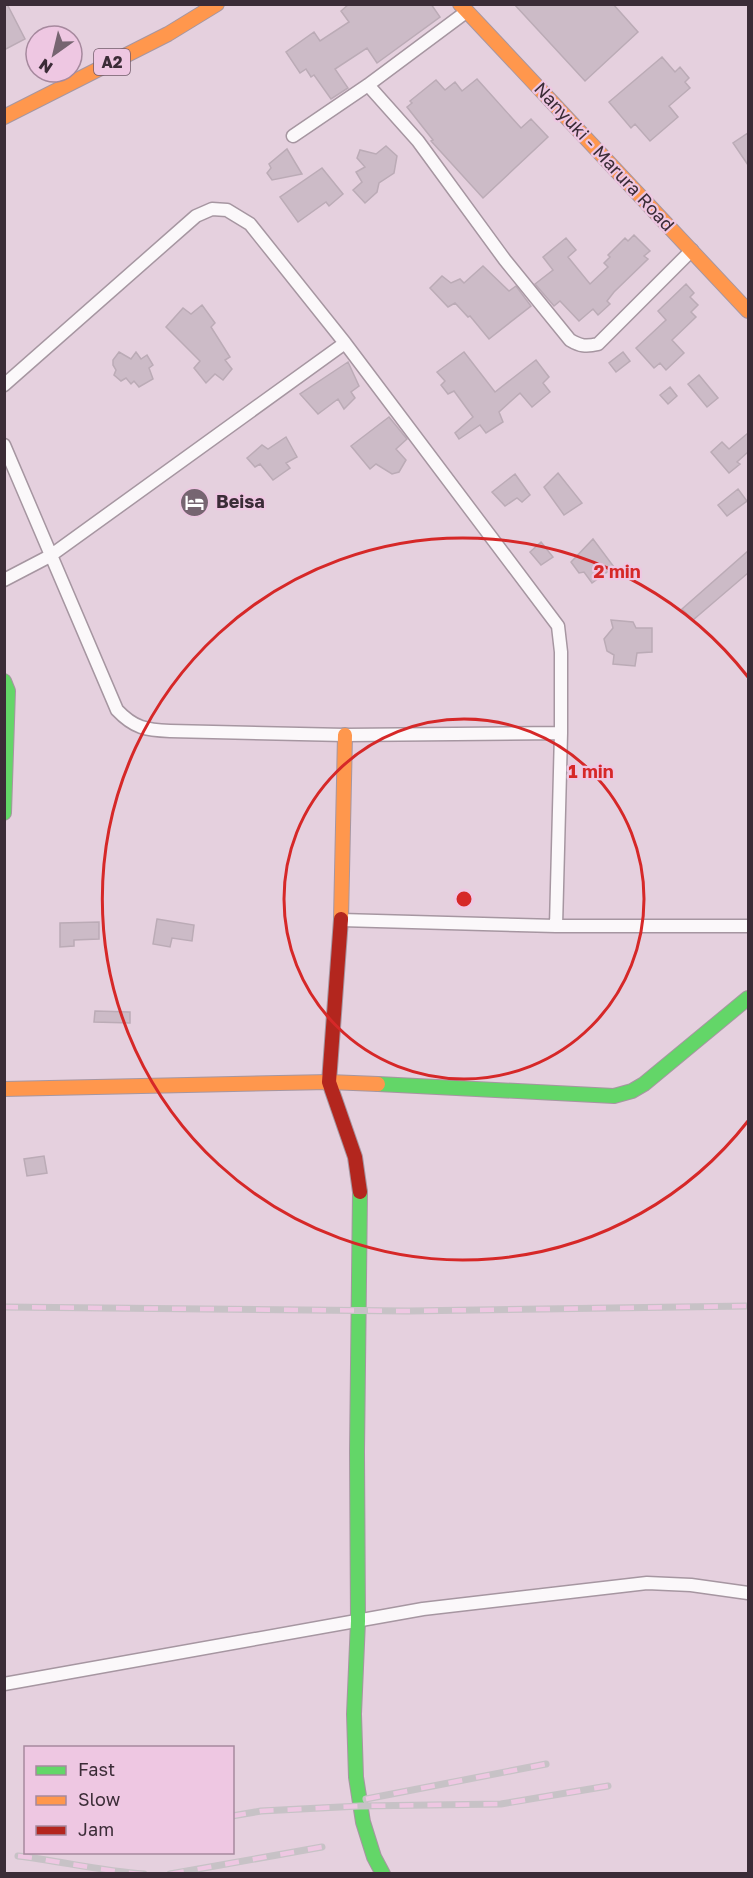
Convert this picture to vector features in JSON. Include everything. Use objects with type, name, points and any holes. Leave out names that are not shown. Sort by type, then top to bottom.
[{"type":"main road","name":"A2","points":[[4,117],[168,34],[217,4]]},
{"type":"main road","name":"Nanyuki - Marura Road","points":[[463,8],[748,310]]},
{"type":"main road","points":[[4,681],[8,691],[8,752],[4,813]]},
{"type":"main road","points":[[345,735],[341,920],[329,1082],[355,1157],[361,1201],[357,1452],[358,1621],[354,1714],[356,1777],[363,1822],[374,1857],[383,1874]]},
{"type":"main road","points":[[4,1089],[329,1082],[614,1096],[632,1091],[644,1084],[748,998]]},
{"type":"street","points":[[293,136],[368,85],[463,8]]},
{"type":"street","points":[[368,85],[418,141],[505,260],[570,340],[579,346],[587,347],[598,344],[692,250]]},
{"type":"street","points":[[4,385],[196,216],[212,209],[227,210],[250,224],[345,343],[558,626],[561,652],[561,733],[556,926]]},
{"type":"street","points":[[4,580],[50,556],[345,343]]},
{"type":"street","points":[[4,445],[117,710],[127,721],[150,730],[345,735],[561,733]]},
{"type":"street","points":[[341,920],[556,926],[748,926]]},
{"type":"street","points":[[4,1684],[423,1609],[648,1583],[691,1585],[748,1593]]},
{"type":"building","points":[[4,4],[7,4],[24,40],[4,50]]},
{"type":"building","points":[[349,4],[431,4],[440,17],[377,63],[367,48],[335,69],[348,88],[331,99],[314,75],[311,77],[306,69],[300,73],[286,52],[314,32],[320,41],[349,22],[341,11]]},
{"type":"building","points":[[514,4],[613,4],[638,32],[585,81]]},
{"type":"building","points":[[662,57],[675,72],[680,67],[689,78],[685,82],[690,88],[669,106],[678,117],[650,141],[635,124],[631,128],[609,102]]},
{"type":"building","points":[[477,79],[521,128],[531,119],[548,137],[483,198],[431,141],[433,140],[407,107],[412,103],[410,101],[436,80],[445,90],[455,82],[462,91]]},
{"type":"building","points":[[748,133],[748,165],[733,143]]},
{"type":"building","points":[[386,146],[397,156],[394,173],[379,183],[377,192],[365,203],[353,190],[362,182],[356,172],[365,167],[357,158],[360,150],[376,154]]},
{"type":"building","points":[[287,149],[302,174],[272,180],[267,173],[271,168],[269,164]]},
{"type":"building","points":[[322,168],[343,194],[329,206],[326,202],[298,222],[280,197]]},
{"type":"building","points":[[634,235],[650,251],[644,256],[648,259],[614,292],[607,301],[610,304],[598,315],[593,309],[579,321],[560,301],[554,306],[535,284],[553,270],[543,257],[566,238],[576,250],[568,257],[590,284],[608,267],[604,263],[610,257],[608,255],[625,238],[628,241]]},
{"type":"building","points":[[483,266],[509,291],[516,286],[531,306],[489,339],[470,316],[468,317],[455,303],[448,307],[430,288],[442,276],[451,283],[460,279],[464,283]]},
{"type":"building","points":[[686,284],[694,293],[690,297],[698,305],[691,312],[696,317],[672,340],[684,353],[666,370],[660,363],[654,368],[636,348],[666,320],[658,311]]},
{"type":"building","points":[[202,305],[215,323],[211,327],[230,357],[225,360],[232,369],[223,380],[215,374],[206,383],[194,368],[200,361],[166,327],[183,308],[191,314]]},
{"type":"building","points":[[119,352],[131,359],[136,352],[141,359],[147,355],[153,365],[149,368],[153,379],[139,387],[134,381],[131,384],[126,378],[121,381],[114,375],[116,370],[113,365],[113,360]]},
{"type":"building","points":[[464,352],[495,392],[536,360],[549,377],[543,383],[550,392],[532,407],[520,393],[499,412],[503,422],[486,433],[480,425],[459,439],[455,433],[473,417],[454,391],[448,394],[441,385],[445,381],[437,372]]},
{"type":"building","points":[[623,352],[630,361],[616,372],[609,363]]},
{"type":"building","points":[[348,362],[359,386],[351,392],[355,398],[344,409],[338,399],[318,414],[300,394]]},
{"type":"building","points":[[699,375],[718,398],[707,407],[688,384]]},
{"type":"building","points":[[670,387],[677,396],[668,404],[660,395]]},
{"type":"building","points":[[389,417],[407,439],[396,449],[406,460],[399,472],[392,474],[376,464],[370,469],[351,446]]},
{"type":"building","points":[[748,433],[748,452],[737,462],[740,464],[729,473],[711,452],[722,442],[729,449]]},
{"type":"building","points":[[286,437],[297,457],[286,463],[290,468],[273,480],[260,464],[255,467],[247,458],[262,445],[268,449]]},
{"type":"building","points":[[558,473],[582,503],[564,515],[544,487]]},
{"type":"building","points":[[515,474],[530,495],[522,502],[517,498],[505,506],[492,492]]},
{"type":"building","points":[[738,489],[747,501],[727,516],[718,505]]},
{"type":"building","points":[[593,539],[614,567],[592,583],[584,572],[579,573],[571,562]]},
{"type":"building","points":[[541,542],[553,557],[541,565],[530,552]]},
{"type":"building","points":[[748,551],[748,573],[693,620],[682,609]]},
{"type":"building","points":[[611,620],[633,622],[636,628],[652,628],[652,652],[637,653],[635,666],[613,664],[614,655],[607,651],[604,639],[613,628]]},
{"type":"building","points":[[157,919],[194,925],[192,941],[172,938],[170,947],[153,944]]},
{"type":"building","points":[[99,922],[99,939],[74,940],[74,946],[60,947],[60,923]]},
{"type":"building","points":[[95,1011],[130,1012],[130,1023],[94,1022]]},
{"type":"building","points":[[44,1156],[47,1173],[27,1176],[24,1159]]},
{"type":"railway","points":[[4,1307],[408,1311],[748,1306]]},
{"type":"railway","points":[[366,1799],[546,1764]]},
{"type":"railway","points":[[234,1816],[261,1811],[360,1806],[501,1804],[608,1786]]},
{"type":"railway","points":[[170,1874],[322,1847]]},
{"type":"railway","points":[[18,1856],[144,1874]]},
{"type":"traffic: fast","points":[[4,681],[8,691],[4,813]]},
{"type":"traffic: fast","points":[[378,1084],[614,1096],[632,1091],[644,1084],[748,998]]},
{"type":"traffic: fast","points":[[360,1192],[358,1621],[354,1714],[356,1777],[363,1822],[374,1857],[383,1874]]},
{"type":"traffic: slow","points":[[4,117],[168,34],[217,4]]},
{"type":"traffic: slow","points":[[460,4],[748,311]]},
{"type":"traffic: slow","points":[[341,919],[345,735]]},
{"type":"traffic: slow","points":[[4,1089],[329,1082],[378,1084]]},
{"type":"traffic: jam","points":[[341,919],[329,1082],[355,1157],[360,1192]]},
{"type":"place","name":"Beisa","points":[[195,502]]}]
